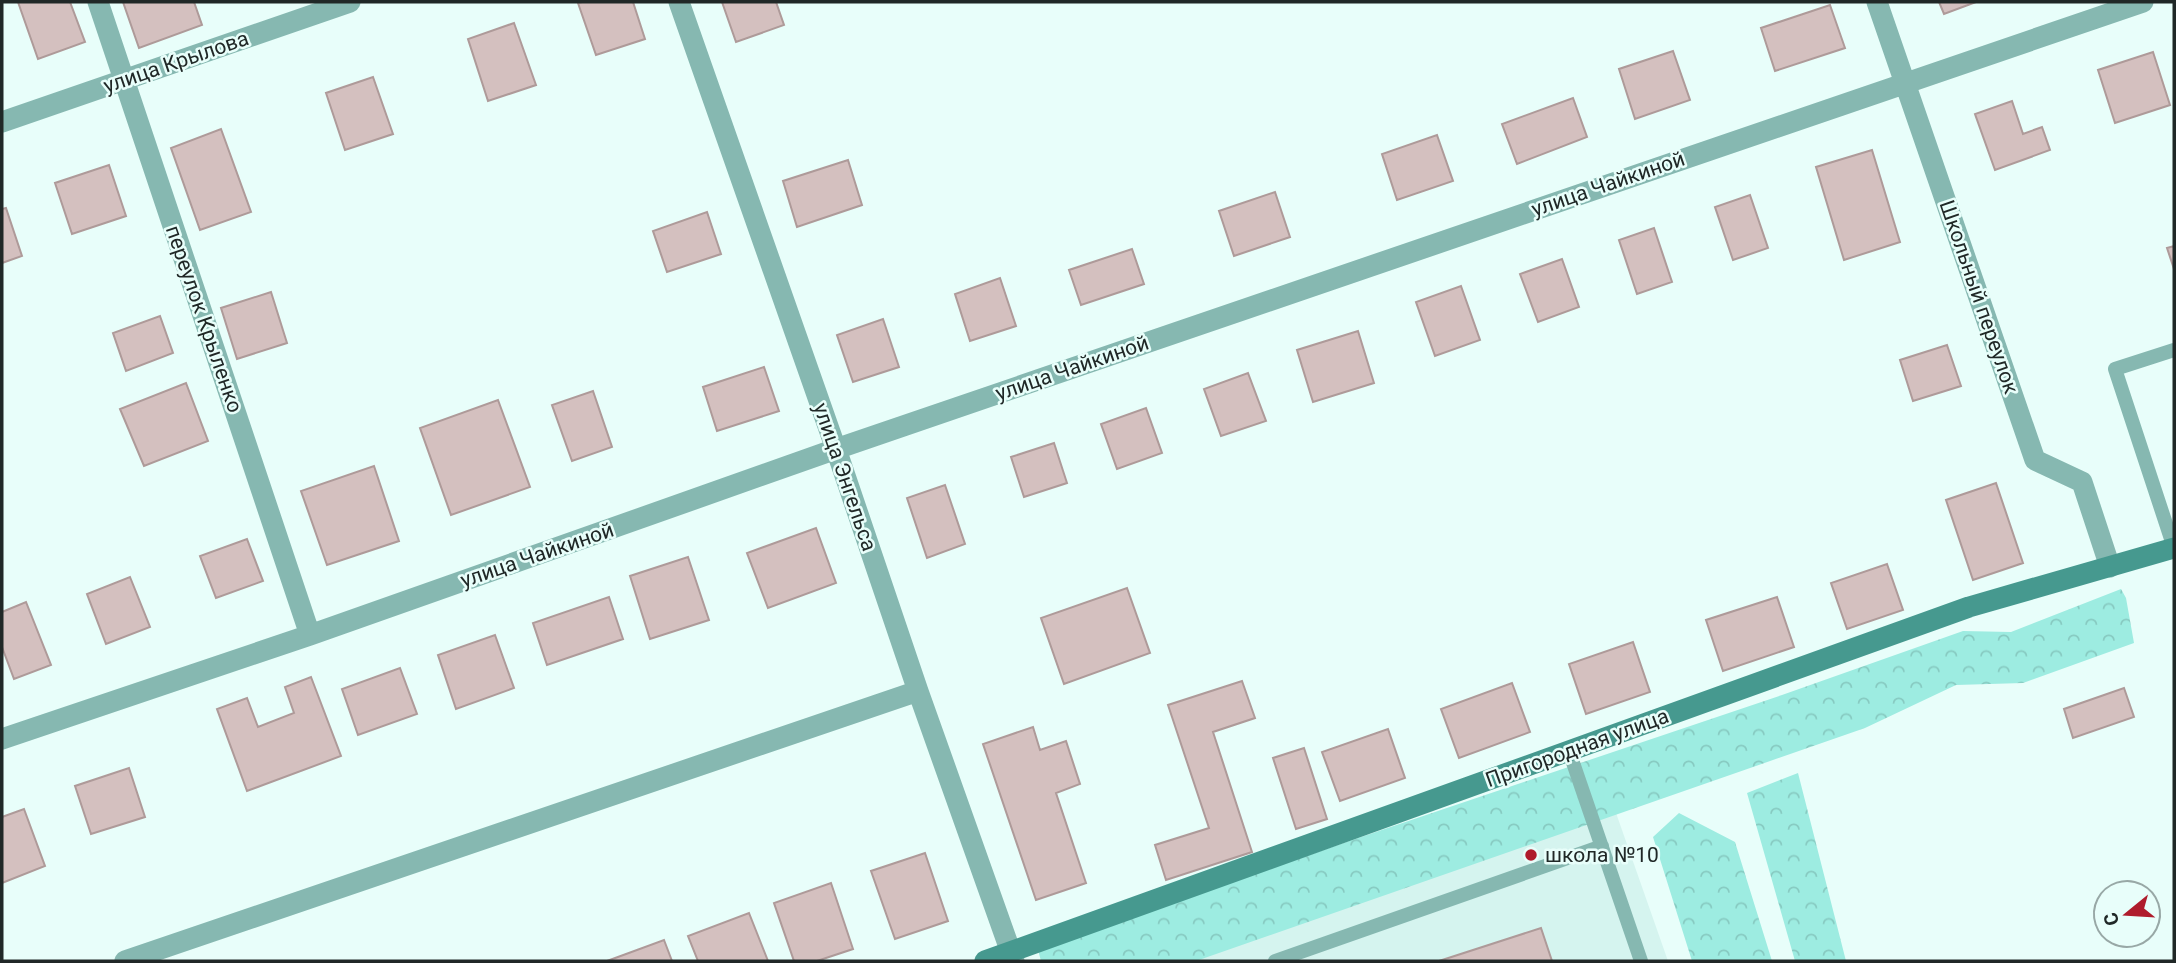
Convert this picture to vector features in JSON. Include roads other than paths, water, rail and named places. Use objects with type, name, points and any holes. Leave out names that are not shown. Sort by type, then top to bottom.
[{"type":"street","name":"переулок Крыленко","points":[[98,2],[310,635]]},
{"type":"street","name":"улица Крылова","points":[[2,122],[350,2]]},
{"type":"street","name":"улица Энгельса","points":[[679,2],[1013,957]]},
{"type":"street","name":"Школьный переулок","points":[[1877,2],[2035,460],[2082,482],[2110,567]]},
{"type":"street","name":"улица Чайкиной","points":[[2,739],[310,635],[836,449],[2143,2]]},
{"type":"street","name":"Пригородная улица","points":[[985,961],[1013,957],[1569,751],[1969,607],[2174,548]]},
{"type":"street","points":[[125,961],[918,691]]},
{"type":"lane","points":[[2174,349],[2115,369],[2174,548]]},
{"type":"lane","points":[[1569,751],[1641,961]]},
{"type":"lane","points":[[1275,961],[1602,845]]},
{"type":"place","name":"школа №10","points":[[1531,855]]}]
